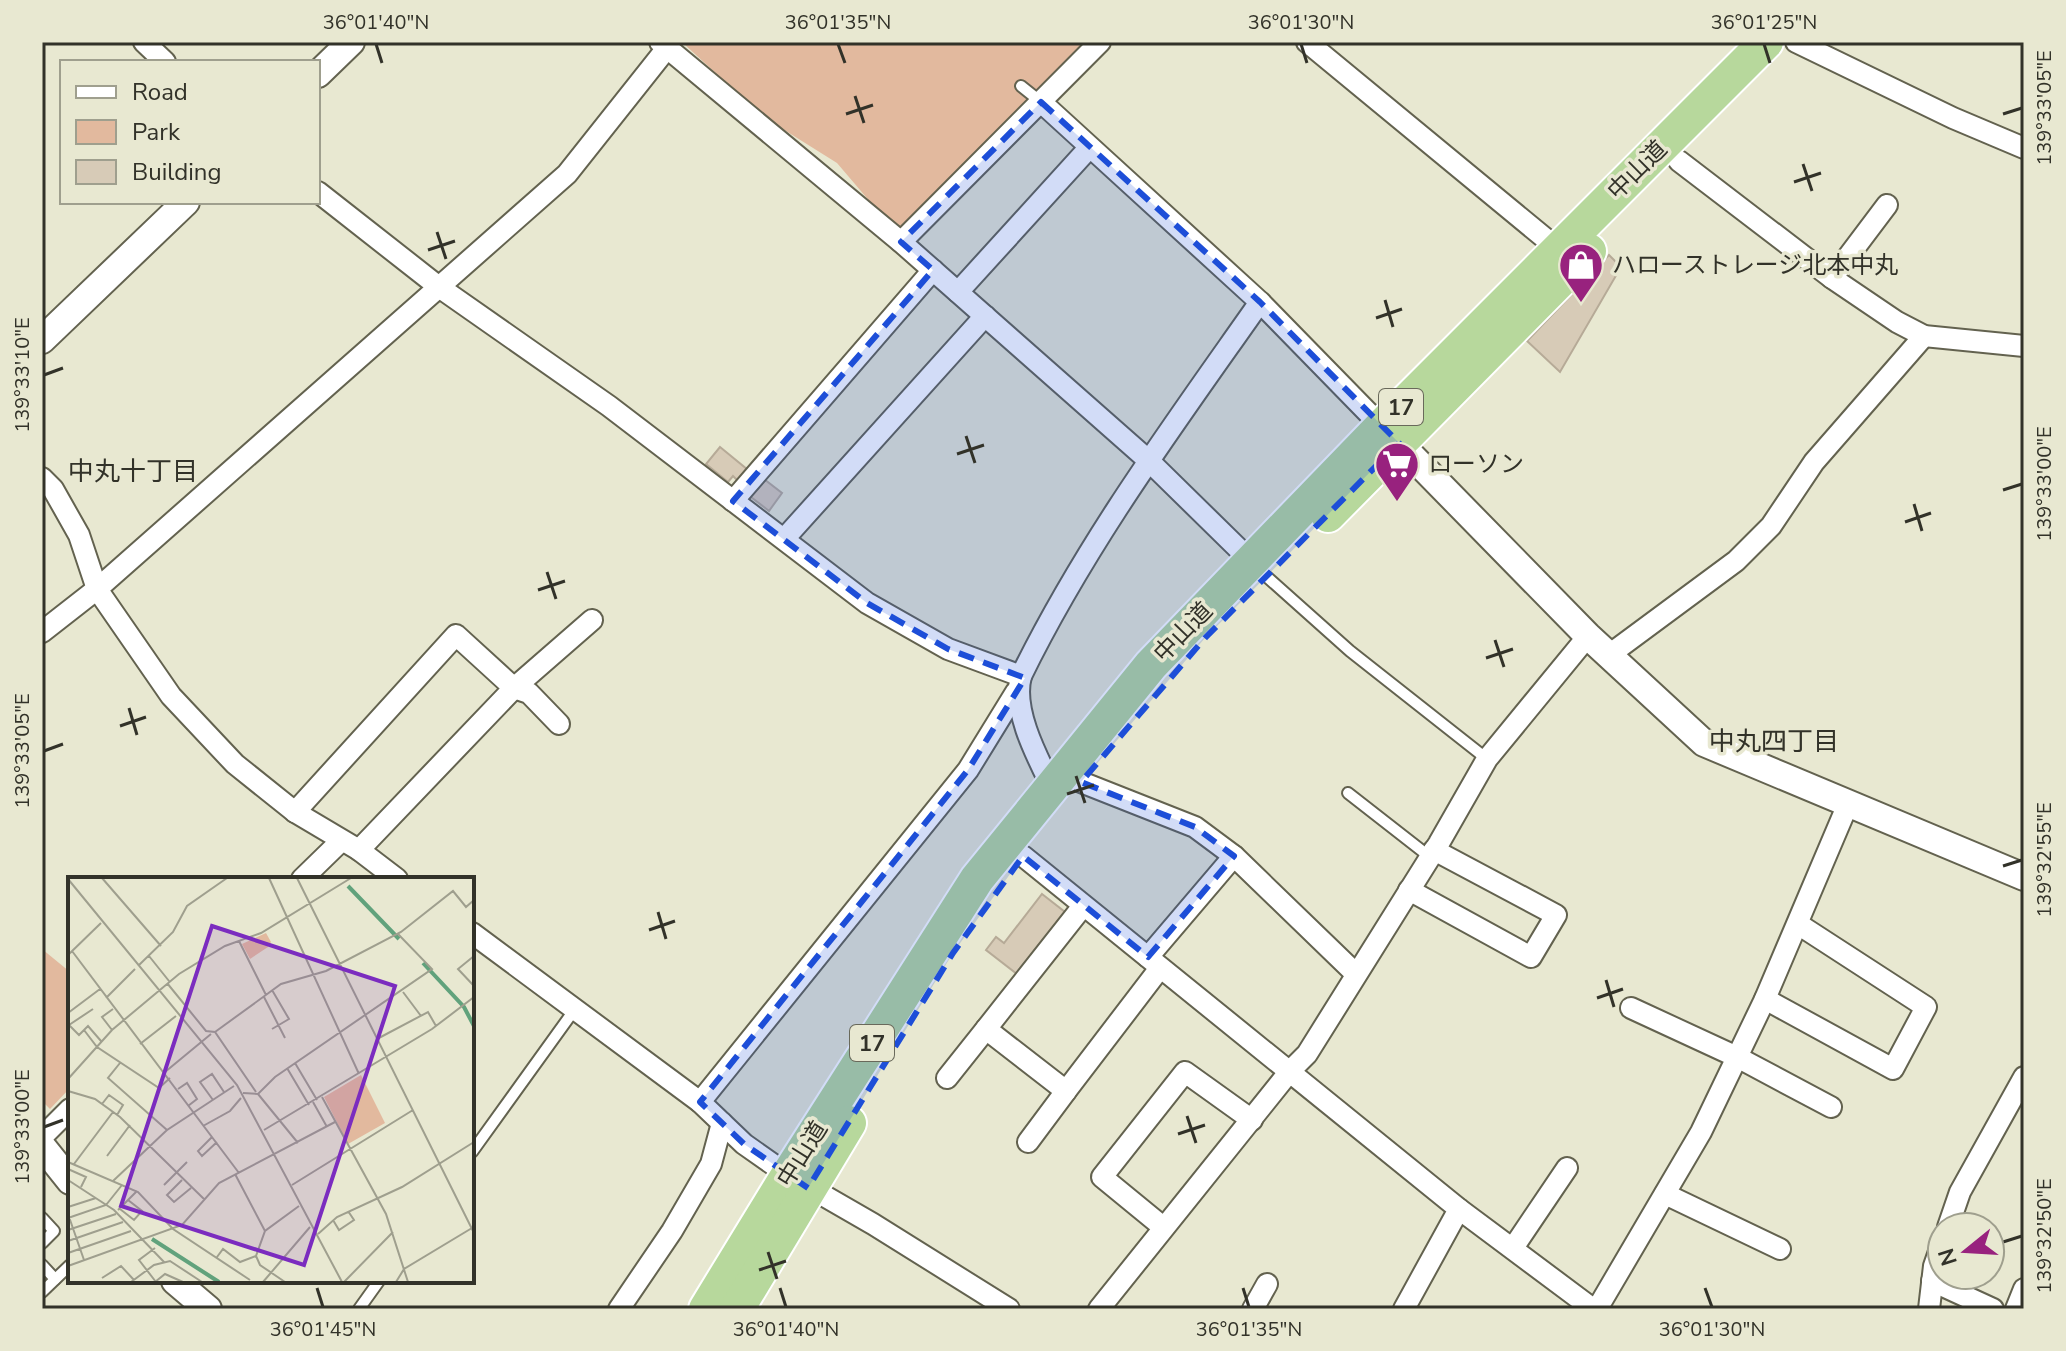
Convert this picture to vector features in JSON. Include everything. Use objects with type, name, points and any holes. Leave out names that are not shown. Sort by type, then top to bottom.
[{"type":"highway","name":"中山道","points":[[1390,435],[1558,249],[1766,42]]},
{"type":"highway","name":"中山道","points":[[706,1309],[798,1182],[953,953],[1023,856],[1066,784],[1151,665],[1259,569],[1390,435],[1679,161],[1795,42]]},
{"type":"highway","name":"中山道","points":[[737,1309],[798,1182],[977,879],[1066,784]]},
{"type":"street","points":[[144,42],[163,60]]},
{"type":"street","points":[[320,72],[351,42]]},
{"type":"street","points":[[901,242],[1100,42]]},
{"type":"street","points":[[1307,42],[1558,249]]},
{"type":"street","points":[[1795,42],[1953,118],[2024,148]]},
{"type":"street","points":[[42,632],[97,589],[567,174],[663,45],[933,270],[1148,460],[1259,569]]},
{"type":"street","points":[[1041,102],[1260,302],[1588,636],[1704,743],[2024,877]]},
{"type":"street","points":[[958,292],[1089,148]]},
{"type":"street","points":[[1679,161],[1832,278],[1897,322],[1924,336],[2024,346]]},
{"type":"street","points":[[320,194],[439,287],[609,406],[867,603],[1018,684]]},
{"type":"street","points":[[42,340],[184,204]]},
{"type":"street","points":[[1832,278],[1887,205]]},
{"type":"street","points":[[733,501],[933,270]]},
{"type":"street","points":[[700,1102],[968,770],[1018,684],[1048,621],[1148,460],[1260,302]]},
{"type":"street","points":[[784,539],[985,316]]},
{"type":"street","points":[[1609,655],[1736,561],[1771,526],[1814,462],[1924,336]]},
{"type":"street","points":[[42,478],[53,489],[79,535],[97,589],[171,696],[235,764],[295,812],[394,877]]},
{"type":"street","points":[[305,877],[350,846],[514,688],[592,620]]},
{"type":"street","points":[[295,812],[456,635],[514,688],[529,693],[559,724]]},
{"type":"street","points":[[1106,1307],[1163,1227],[1307,1054],[1432,854],[1487,759],[1588,636]]},
{"type":"street","points":[[1018,684],[1034,751],[1066,784],[1195,827],[1234,856],[1356,974]]},
{"type":"street","points":[[1023,856],[1459,1209],[1595,1309],[1701,1132],[1765,999],[1848,804]]},
{"type":"street","points":[[1409,890],[1531,957],[1556,915],[1432,854]]},
{"type":"street","points":[[1028,1142],[1154,962],[1234,856]]},
{"type":"street","points":[[947,1078],[1083,906]]},
{"type":"street","points":[[1765,999],[1893,1069],[1926,1007],[1798,924]]},
{"type":"street","points":[[474,934],[700,1102],[744,1144],[798,1182],[873,1224],[1009,1309]]},
{"type":"street","points":[[1631,1008],[1737,1057],[1831,1107]]},
{"type":"street","points":[[986,1029],[1066,1091]]},
{"type":"street","points":[[1163,1227],[1102,1177],[1185,1072],[1252,1120]]},
{"type":"street","points":[[1953,1211],[1960,1192],[2024,1077]]},
{"type":"street","points":[[42,1137],[68,1111]]},
{"type":"street","points":[[619,1309],[672,1231],[711,1164],[722,1123]]},
{"type":"street","points":[[42,1146],[68,1178]]},
{"type":"street","points":[[1513,1248],[1567,1168]]},
{"type":"street","points":[[1665,1194],[1780,1249]]},
{"type":"street","points":[[1404,1309],[1459,1209]]},
{"type":"street","points":[[177,1283],[208,1309]]},
{"type":"street","points":[[1253,1309],[1267,1284]]},
{"type":"street","points":[[2016,1309],[2024,1289]]},
{"type":"street","points":[[1954,1291],[1993,1309]]},
{"type":"lane","points":[[1021,86],[1041,102]]},
{"type":"lane","points":[[1259,569],[1350,651],[1487,759]]},
{"type":"lane","points":[[1348,793],[1432,854]]},
{"type":"lane","points":[[474,1149],[575,1009]]},
{"type":"lane","points":[[42,1218],[54,1231],[42,1243]]},
{"type":"lane","points":[[42,1265],[55,1279]]},
{"type":"lane","points":[[42,1292],[68,1267]]},
{"type":"lane","points":[[359,1309],[378,1283]]},
{"type":"highlighted area","points":[[1041,102],[1260,302],[1399,443],[1205,638],[1081,782],[1195,827],[1234,856],[1148,957],[1023,856],[953,953],[808,1188],[744,1144],[700,1102],[968,770],[1025,678],[948,649],[867,603],[733,501],[933,270],[901,242]]},
{"type":"green space","points":[[682,42],[1092,42],[1046,92],[895,231],[837,163],[762,116]]},
{"type":"green space","points":[[42,949],[68,970],[68,1090],[50,1109],[42,1101]]},
{"type":"building","name":"ハローストレージ北本中丸","points":[[1609,255],[1621,267],[1560,372],[1527,341]]},
{"type":"building","points":[[720,447],[748,470],[739,482],[733,476],[728,482],[706,464]]},
{"type":"building","points":[[760,476],[782,493],[769,511],[747,494]]},
{"type":"building","points":[[1042,894],[1065,912],[1017,974],[986,950],[996,937],[1004,943]]},
{"type":"place","name":"ハローストレージ北本中丸","points":[[1581,304]]},
{"type":"place","name":"ローソン","points":[[1397,503]]},
{"type":"district","name":"中丸十丁目","points":[[133,471]]},
{"type":"district","name":"中丸四丁目","points":[[1774,741]]}]
